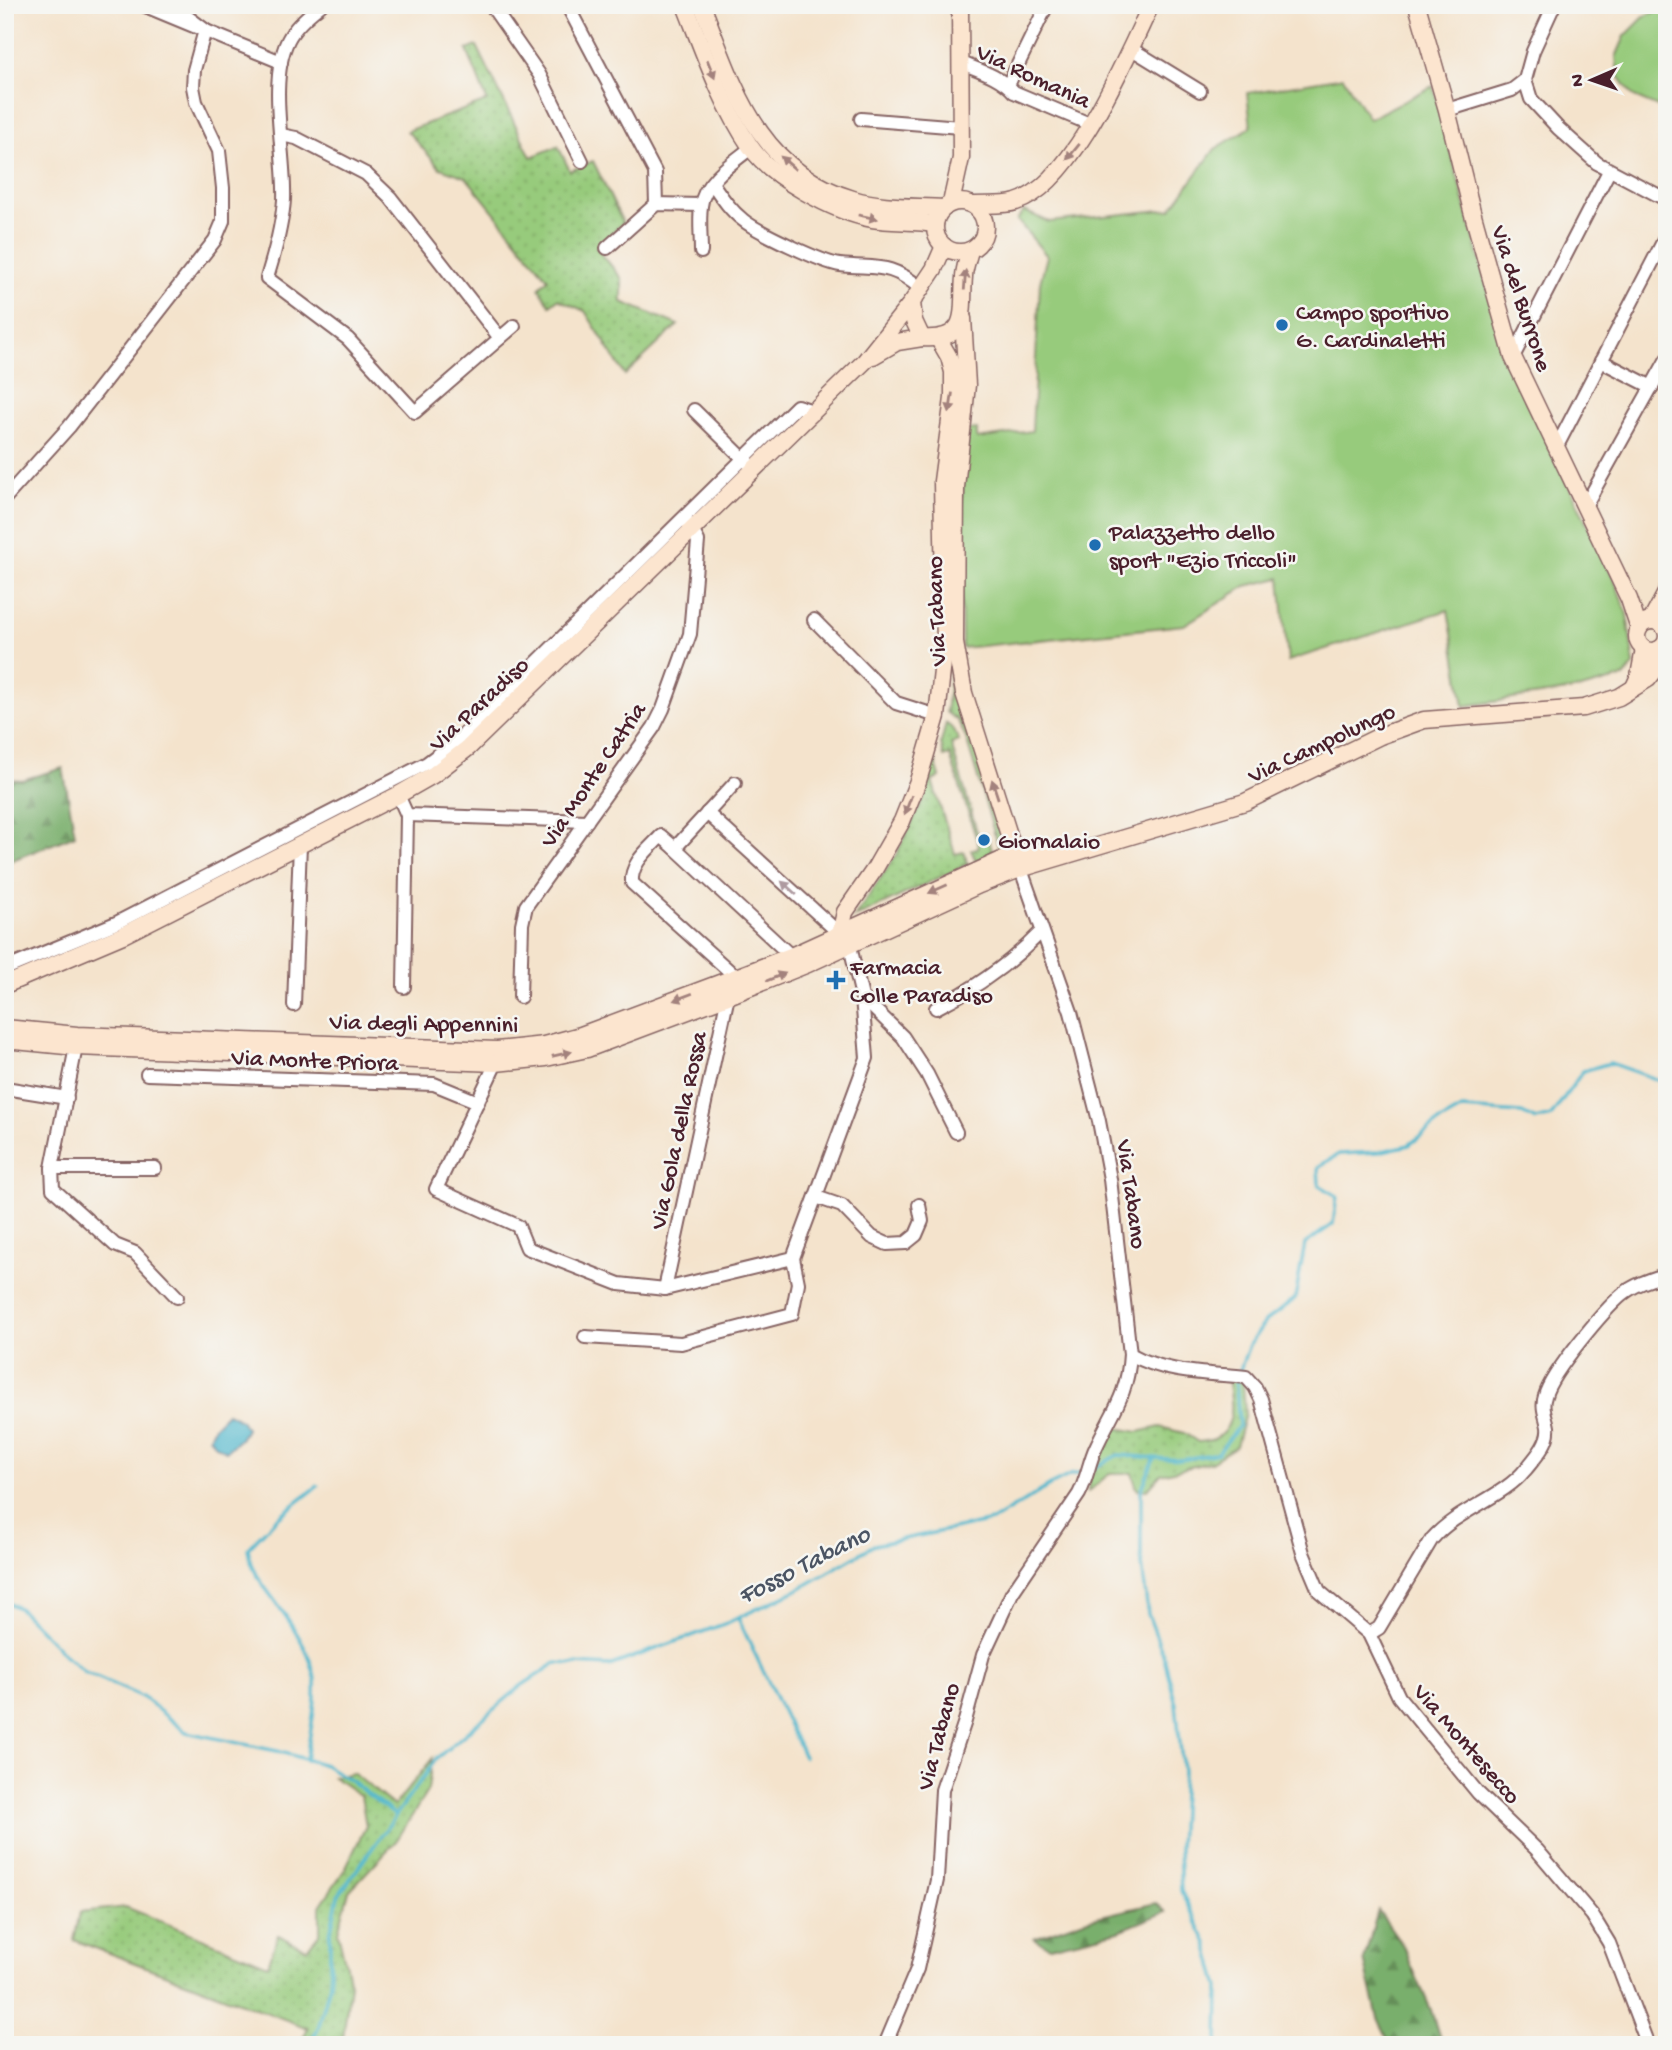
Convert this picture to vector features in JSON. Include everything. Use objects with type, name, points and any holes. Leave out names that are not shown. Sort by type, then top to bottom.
[{"type":"street","points":[[143,5],[281,62]]},
{"type":"street","points":[[176,5],[205,30]]},
{"type":"street","points":[[321,5],[305,17],[288,39],[281,62],[279,89],[284,198],[279,236],[267,278],[348,339],[415,412],[514,326]]},
{"type":"street","points":[[491,5],[539,74],[582,161]]},
{"type":"street","points":[[567,5],[655,172],[656,204]]},
{"type":"street","points":[[685,5],[721,94],[751,148],[785,179],[811,196],[844,211],[872,219],[935,224],[958,205],[961,159],[960,5]]},
{"type":"street","points":[[702,5],[741,103],[760,133],[799,173],[820,187],[856,200],[958,205],[1017,202],[1048,183],[1092,125],[1151,5]]},
{"type":"street","points":[[1008,85],[1047,5]]},
{"type":"street","name":"Via del Burrone","points":[[1416,5],[1513,357],[1629,600],[1645,625],[1637,638],[1657,654]]},
{"type":"street","points":[[1554,5],[1533,51],[1525,80],[1531,99],[1558,128],[1609,171],[1667,200]]},
{"type":"street","points":[[5,498],[69,427],[215,240],[223,220],[219,151],[196,102],[193,87],[194,70],[205,30]]},
{"type":"street","points":[[1130,48],[1200,91]]},
{"type":"street","name":"Via Romania","points":[[959,62],[987,73],[1008,85],[1014,92],[1092,125]]},
{"type":"street","points":[[1447,110],[1512,90],[1525,80]]},
{"type":"street","points":[[861,119],[960,127]]},
{"type":"street","points":[[281,135],[296,138],[366,174],[390,197],[500,338]]},
{"type":"street","points":[[701,251],[701,205],[705,192],[751,148]]},
{"type":"street","points":[[1513,357],[1609,171]]},
{"type":"street","points":[[712,183],[746,223],[821,261],[839,265],[877,266],[905,275],[916,295]]},
{"type":"street","points":[[607,248],[656,204],[701,205]]},
{"type":"street","points":[[935,224],[936,232],[944,246],[956,252],[970,250],[977,245],[985,232],[983,217],[958,205]]},
{"type":"street","points":[[1556,448],[1664,240]]},
{"type":"street","points":[[865,361],[934,269],[944,246]]},
{"type":"street","name":"Via Tabano","points":[[885,2045],[917,1969],[937,1880],[942,1790],[983,1655],[1012,1593],[1065,1516],[1086,1480],[1096,1446],[1117,1410],[1129,1374],[1130,1354],[1110,1179],[1099,1121],[1071,1012],[1018,862],[964,693],[955,643],[956,487],[967,385],[963,318],[964,276],[970,250]]},
{"type":"street","name":"Via Tabano","points":[[845,940],[845,912],[874,870],[902,821],[918,781],[937,716],[945,644],[943,481],[953,398],[953,372],[949,357],[914,321],[916,295]]},
{"type":"street","points":[[865,361],[897,342],[952,332],[963,318]]},
{"type":"street","points":[[1585,506],[1667,359]]},
{"type":"street","name":"Via Paradiso","points":[[5,985],[300,844],[433,775],[468,748],[749,464],[813,411],[865,361]]},
{"type":"street","points":[[1601,361],[1652,387]]},
{"type":"street","points":[[694,410],[749,464]]},
{"type":"street","points":[[5,969],[119,929],[427,763],[459,739],[688,523]]},
{"type":"street","name":"Via Monte Catria","points":[[520,996],[522,924],[526,906],[654,727],[690,634],[698,541],[688,523]]},
{"type":"street","points":[[1645,625],[1667,591]]},
{"type":"street","points":[[814,620],[896,703],[937,716]]},
{"type":"street","points":[[1645,625],[1660,624],[1666,629]]},
{"type":"street","name":"Via Campolungo","points":[[1018,862],[1029,851],[1070,853],[1245,802],[1380,737],[1424,720],[1584,708],[1619,697],[1634,687],[1639,676],[1657,654],[1666,640],[1666,629]]},
{"type":"street","points":[[675,848],[735,783]]},
{"type":"street","points":[[398,795],[407,815],[404,987]]},
{"type":"street","points":[[585,1337],[681,1343],[792,1314],[798,1283],[793,1258],[867,1058],[862,996],[845,940],[707,813]]},
{"type":"street","points":[[407,815],[587,821]]},
{"type":"street","points":[[729,985],[632,883],[637,862],[661,836],[791,956]]},
{"type":"street","points":[[294,1005],[300,844]]},
{"type":"street","name":"Via degli Appennini","points":[[729,985],[845,940],[1018,862]]},
{"type":"street","points":[[936,1008],[961,996],[997,971],[1042,931]]},
{"type":"street","name":"Via degli Appennini","points":[[5,1041],[76,1047],[546,1058],[587,1049],[791,956],[845,940]]},
{"type":"street","name":"Via Gola della Rossa","points":[[665,1289],[729,985]]},
{"type":"street","points":[[862,996],[903,1037],[927,1074],[956,1132]]},
{"type":"street","name":"Via degli Appennini","points":[[5,1028],[77,1035],[497,1057]]},
{"type":"street","points":[[76,1047],[52,1168],[53,1189],[115,1245],[135,1253],[177,1297]]},
{"type":"street","points":[[497,1057],[436,1189],[518,1226],[527,1248],[619,1284],[665,1289],[793,1258]]},
{"type":"street","name":"Via Monte Priora","points":[[146,1073],[434,1084],[478,1102]]},
{"type":"street","points":[[5,1088],[67,1098]]},
{"type":"street","points":[[52,1168],[155,1168]]},
{"type":"street","points":[[816,1197],[842,1206],[872,1237],[887,1244],[906,1243],[916,1235],[922,1221],[919,1205]]},
{"type":"street","points":[[1369,1634],[1378,1628],[1442,1527],[1521,1476],[1537,1455],[1548,1436],[1542,1408],[1549,1384],[1597,1319],[1624,1293],[1641,1283],[1667,1274]]},
{"type":"street","name":"Via Montesecco","points":[[1130,1354],[1144,1362],[1167,1368],[1247,1377],[1261,1399],[1303,1553],[1319,1591],[1369,1634],[1399,1697],[1478,1794],[1537,1850],[1592,1915],[1609,1944],[1648,2045]]},
{"type":"green space","points":[[1667,6],[1667,111],[1634,97],[1618,75],[1616,57],[1625,36],[1645,16]]},
{"type":"green space","points":[[477,46],[531,157],[558,146],[570,171],[593,161],[623,223],[596,247],[622,279],[622,302],[678,325],[625,375],[585,311],[558,299],[550,305],[539,288],[548,279],[466,177],[440,168],[407,131],[487,101],[467,50]]},
{"type":"green space","points":[[1343,77],[1369,119],[1433,86],[1504,349],[1615,582],[1627,613],[1634,665],[1624,677],[1581,689],[1464,706],[1448,610],[1288,661],[1280,578],[1246,586],[1184,625],[962,648],[960,518],[968,430],[977,429],[977,439],[1032,431],[1040,283],[1047,256],[1017,220],[1024,211],[1049,222],[1171,209],[1215,149],[1251,127],[1247,93]]},
{"type":"green space","points":[[952,664],[1005,846],[999,849],[966,738],[958,721],[946,712]]},
{"type":"green space","points":[[946,723],[954,730],[959,741],[951,744],[978,835],[986,833],[993,852],[976,861],[971,850],[979,847],[950,755],[944,757],[941,743]]},
{"type":"green space","points":[[934,758],[940,777],[932,781],[955,854],[964,852],[968,864],[854,918],[896,855],[925,796]]},
{"type":"green space","points":[[63,768],[75,835],[5,863],[5,779],[22,780]]},
{"type":"green space","points":[[1228,1379],[1243,1379],[1245,1414],[1236,1446],[1211,1462],[1161,1474],[1147,1490],[1137,1489],[1132,1473],[1110,1473],[1088,1492],[1089,1476],[1111,1427],[1138,1432],[1160,1427],[1184,1433],[1198,1442],[1212,1440],[1221,1434],[1230,1420],[1231,1395]]},
{"type":"green space","points":[[432,1759],[428,1790],[397,1840],[349,1891],[338,1932],[350,1984],[343,2038],[322,2040],[318,2045],[299,2045],[308,2028],[74,1940],[80,1912],[126,1907],[268,1965],[278,1935],[307,1949],[320,1933],[320,1906],[345,1869],[366,1826],[361,1796],[333,1777],[353,1773],[394,1806]]},
{"type":"green space","points":[[1156,1903],[1166,1912],[1119,1931],[1050,1947],[1034,1938],[1084,1920]]},
{"type":"green space","points":[[1378,1910],[1402,1944],[1431,2010],[1442,2045],[1390,2045],[1378,2018],[1364,1960]]},
{"type":"water","points":[[227,1413],[241,1420],[246,1429],[240,1439],[226,1451],[209,1437],[214,1426]]},
{"type":"waterway","name":"Fosso Tabano","points":[[1092,1469],[1118,1455],[1180,1460],[1218,1453],[1239,1426],[1236,1381],[1249,1345],[1265,1322],[1295,1299],[1305,1244],[1333,1224],[1337,1196],[1319,1185],[1318,1167],[1339,1154],[1378,1152],[1409,1145],[1439,1122],[1462,1109],[1522,1113],[1536,1120],[1551,1116],[1583,1071],[1610,1063],[1667,1083]]},
{"type":"waterway","points":[[1154,1458],[1141,1491],[1141,1556],[1148,1614],[1163,1654],[1176,1704],[1183,1772],[1179,1849],[1181,1891],[1207,1943],[1219,1987],[1218,2045]]},
{"type":"waterway","name":"Fosso Tabano","points":[[308,2045],[318,2029],[330,1984],[330,1934],[338,1896],[437,1758],[521,1686],[556,1663],[609,1666],[727,1623],[801,1588],[874,1545],[992,1521],[1054,1483],[1070,1475],[1085,1472]]},
{"type":"waterway","points":[[306,1760],[315,1702],[313,1669],[295,1630],[256,1573],[248,1548],[276,1519],[318,1486]]},
{"type":"waterway","points":[[5,1601],[20,1609],[85,1672],[142,1697],[186,1732],[277,1751],[325,1765],[395,1815]]},
{"type":"waterway","points":[[738,1618],[804,1757]]},
{"type":"place","name":"Campo sportivo G. Cardinaletti","points":[[1282,325]]},
{"type":"place","name":"Palazzetto dello sport \"Ezio Triccoli\"","points":[[1095,545]]},
{"type":"place","name":"Giornalaio","points":[[984,840]]},
{"type":"place","name":"Farmacia Colle Paradiso","points":[[836,980]]}]
